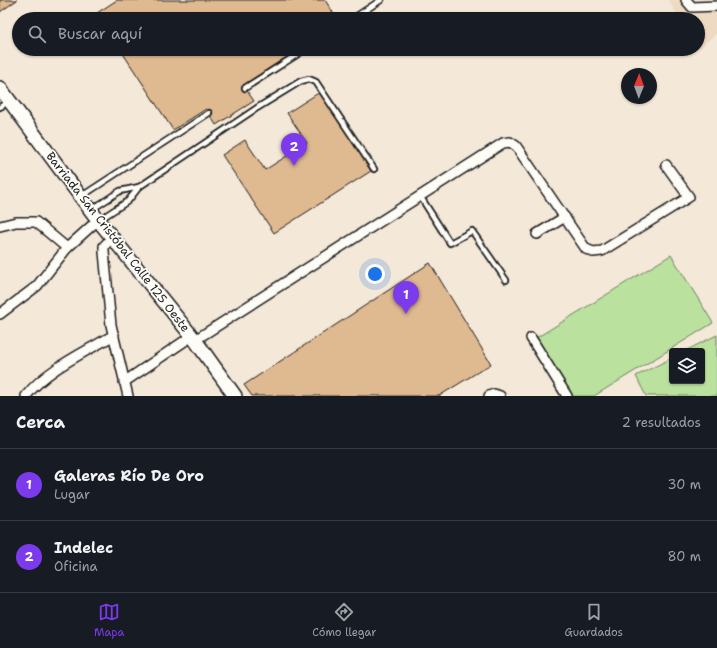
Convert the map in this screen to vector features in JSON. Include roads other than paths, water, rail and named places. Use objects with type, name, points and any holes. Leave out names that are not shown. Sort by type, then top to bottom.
[{"type":"street","points":[[686,0],[692,7],[717,6]]},
{"type":"street","name":"Barriada San Cristóbal Calle 125 Oeste","points":[[0,88],[5,104],[193,338],[236,396]]},
{"type":"street","points":[[124,382],[503,143],[510,142],[516,146],[586,249],[593,252],[602,251],[689,198],[666,165]]},
{"type":"street","points":[[0,314],[37,286],[95,215]]},
{"type":"street","points":[[537,234],[565,217]]},
{"type":"street","points":[[0,226],[16,222],[36,222],[67,248]]},
{"type":"street","points":[[112,238],[104,246],[111,325],[128,396]]},
{"type":"street","points":[[26,396],[34,385],[52,372],[114,335]]},
{"type":"street","points":[[531,338],[567,396]]},
{"type":"street","points":[[489,396],[494,394],[500,396]]},
{"type":"lane","points":[[363,12],[381,0]]},
{"type":"lane","points":[[245,88],[295,56]]},
{"type":"lane","points":[[95,215],[128,201],[139,187],[257,108],[301,81],[308,79],[316,82],[374,169]]},
{"type":"lane","points":[[81,197],[209,113]]},
{"type":"lane","points":[[95,215],[120,192],[139,187]]},
{"type":"lane","points":[[420,196],[450,243],[472,232],[506,280]]},
{"type":"place","name":"Indelec","points":[[294,166]]},
{"type":"place","name":"Galeras Río De Oro","points":[[406,314]]}]
